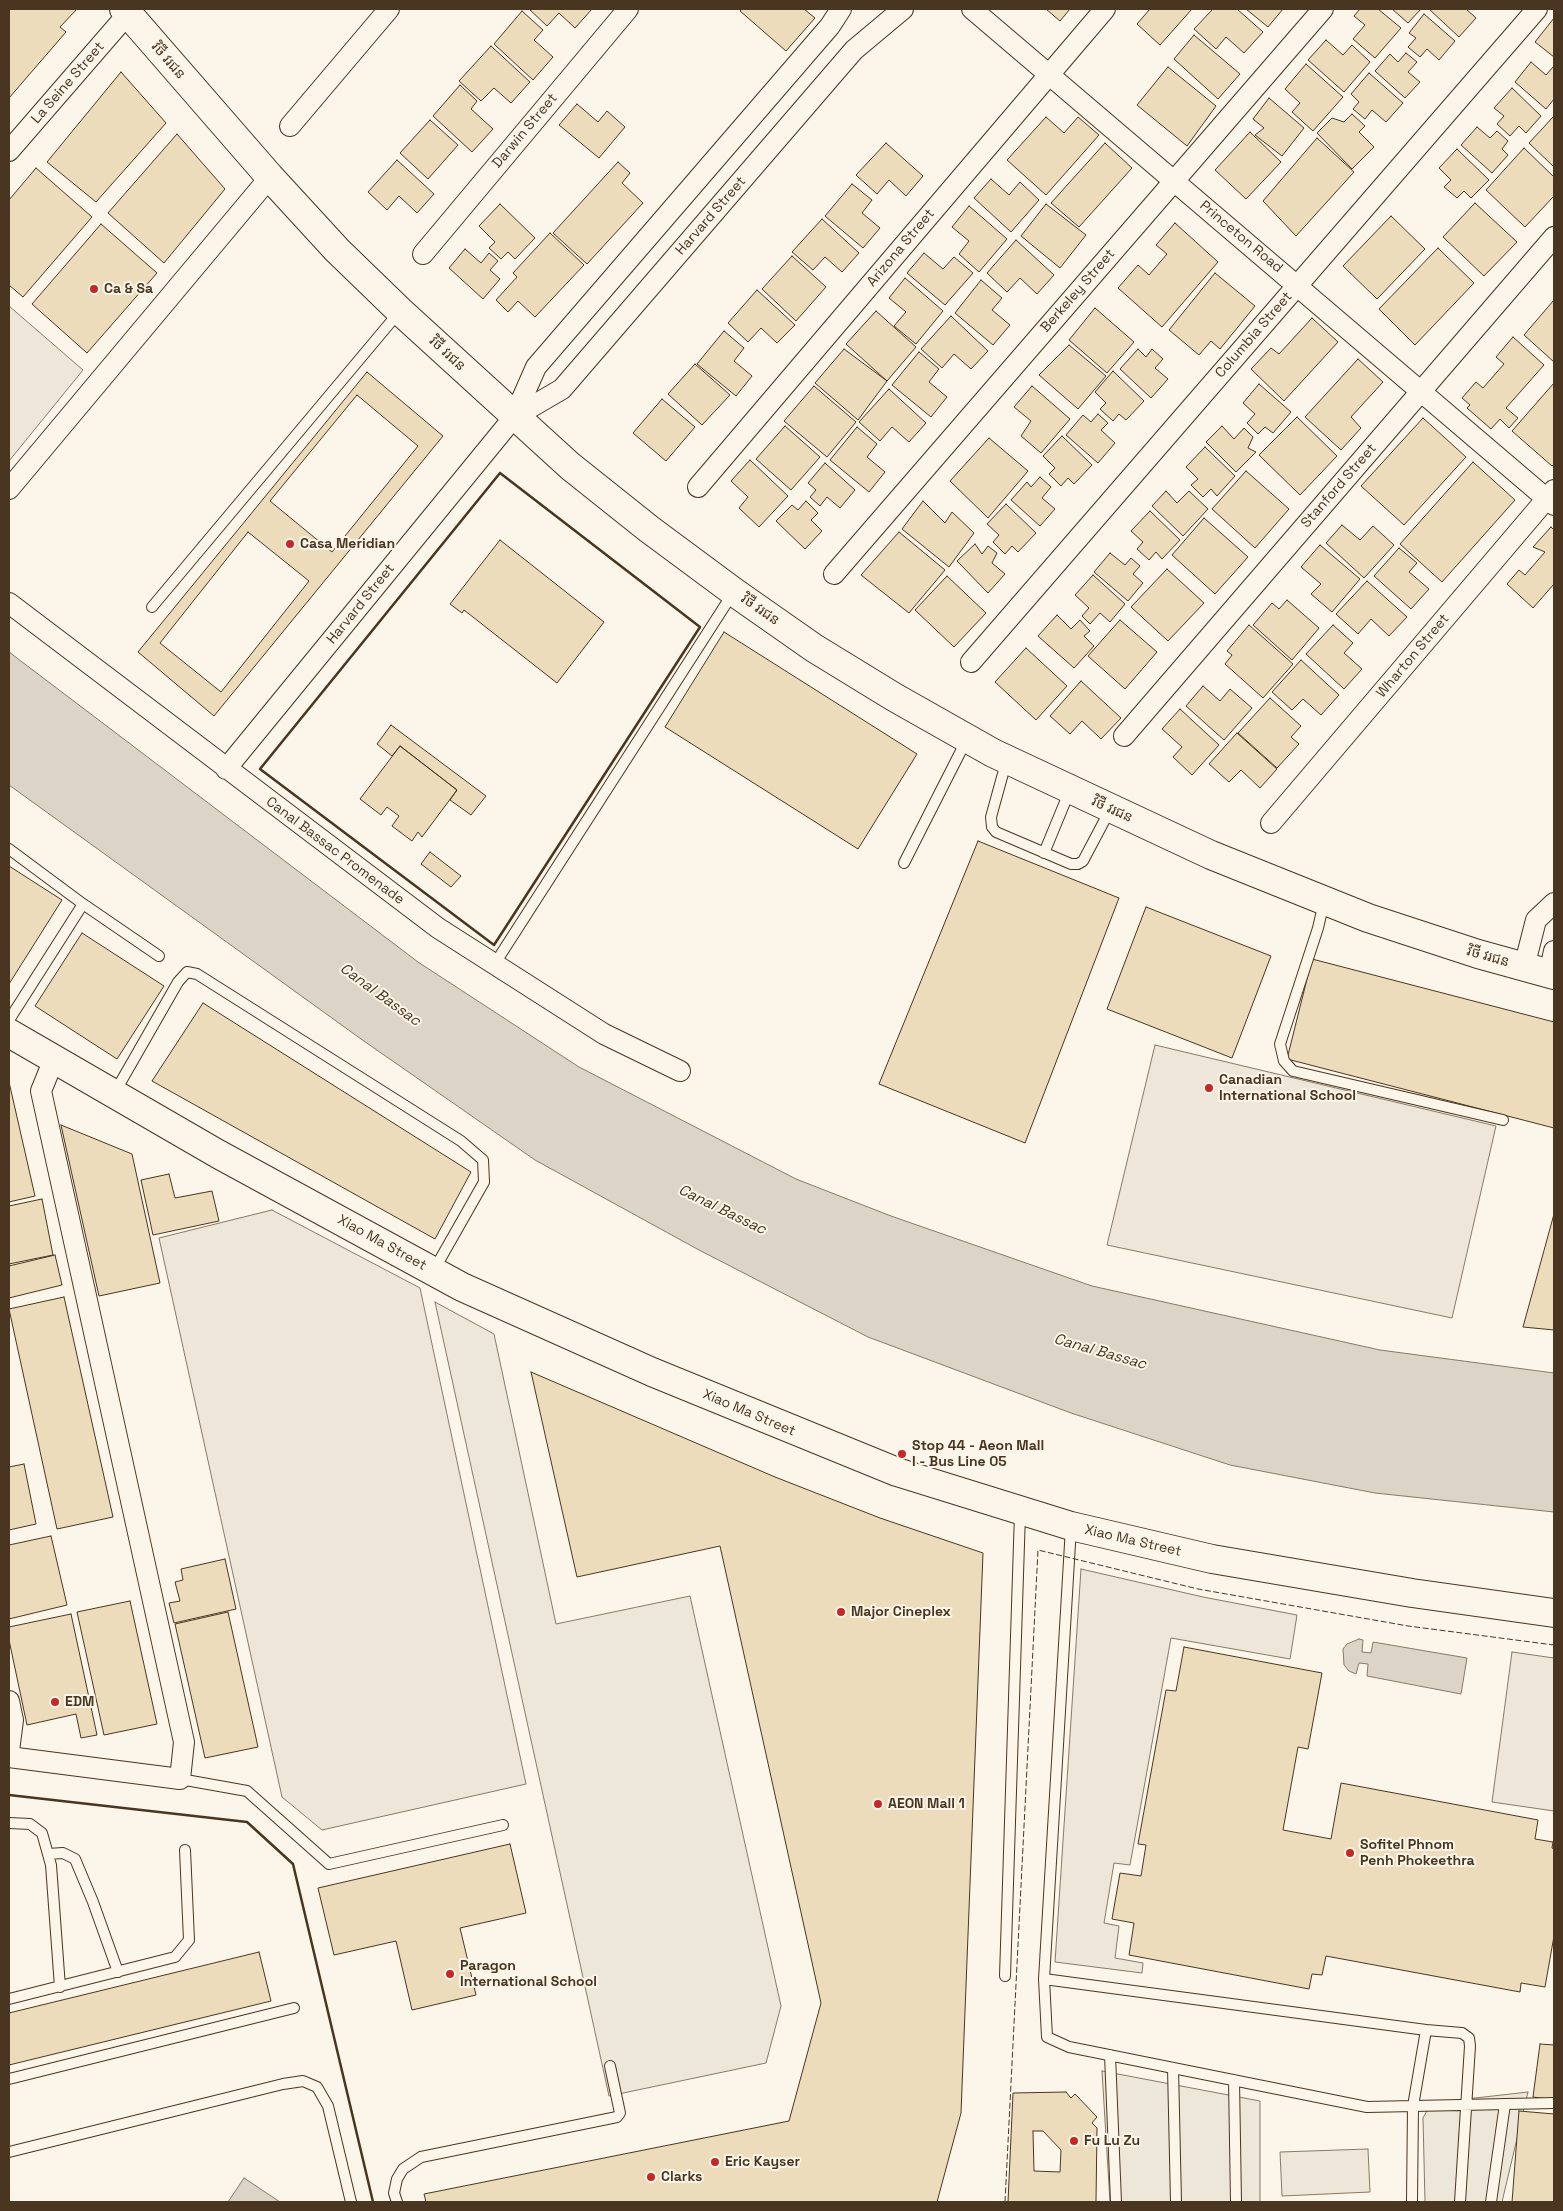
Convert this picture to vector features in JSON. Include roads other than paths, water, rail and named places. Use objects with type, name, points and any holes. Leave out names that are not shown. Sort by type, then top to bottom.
[{"type":"street","points":[[290,126],[389,9]]},
{"type":"street","name":"Darwin Street","points":[[423,254],[628,9]]},
{"type":"street","name":"Harvard Street","points":[[226,769],[514,417],[536,367],[830,26],[841,9]]},
{"type":"street","name":"Harvard Street","points":[[514,417],[562,388],[854,50],[903,9]]},
{"type":"street","name":"Princeton Road","points":[[972,9],[1421,391],[1552,497]]},
{"type":"street","name":"Arizona Street","points":[[698,487],[1105,9]]},
{"type":"street","name":"Berkeley Street","points":[[834,574],[1323,9]]},
{"type":"street","name":"Columbia Street","points":[[971,662],[1537,9]]},
{"type":"street","name":"La Seine Street","points":[[9,152],[128,10]]},
{"type":"street","name":"វិថី វរជន","points":[[128,10],[270,178],[337,250],[400,311],[514,417],[570,466],[734,592],[894,697],[1007,759],[1110,809],[1211,855],[1324,902],[1419,936],[1545,967]]},
{"type":"street","points":[[9,489],[270,178]]},
{"type":"street","points":[[691,187],[716,209]]},
{"type":"street","name":"Stanford Street","points":[[1124,736],[1554,237]]},
{"type":"street","name":"Wharton Street","points":[[1272,823],[1552,497]]},
{"type":"street","name":"Canal Bassac Promenade","points":[[9,603],[438,928],[604,1034],[680,1071]]},
{"type":"street","points":[[1545,967],[1536,920],[1554,902]]},
{"type":"street","name":"Xiao Ma Street","points":[[9,1034],[218,1154],[462,1287],[556,1330],[793,1431],[897,1472],[1020,1512],[1212,1559],[1412,1593],[1554,1613]]},
{"type":"street","points":[[9,1757],[180,1779],[184,1742],[41,1091],[54,1060]]},
{"type":"street","points":[[9,1701],[13,1720],[9,1751]]},
{"type":"lane","points":[[152,607],[400,311]]},
{"type":"lane","points":[[494,965],[734,592]]},
{"type":"lane","points":[[904,863],[968,738]]},
{"type":"lane","points":[[1007,759],[991,817],[992,827],[996,832],[1070,864],[1078,864],[1083,861],[1110,809]]},
{"type":"lane","points":[[1044,853],[1070,790]]},
{"type":"lane","points":[[9,849],[84,904],[160,956]]},
{"type":"lane","points":[[1324,902],[1318,928],[1280,1044],[1284,1061],[1293,1071],[1503,1120]]},
{"type":"lane","points":[[9,1020],[84,904]]},
{"type":"lane","points":[[114,1094],[178,982],[187,972],[197,974],[462,1141],[483,1160],[484,1182],[433,1271]]},
{"type":"lane","points":[[1005,1976],[1020,1512]]},
{"type":"lane","points":[[1072,1526],[1044,1979],[1046,2037],[1069,2047],[1367,2106],[1554,2104]]},
{"type":"lane","points":[[180,1779],[247,1791],[329,1864],[503,1825]]},
{"type":"lane","points":[[9,1823],[30,1824],[42,1833],[51,1865],[60,1986]]},
{"type":"lane","points":[[9,1999],[176,1956],[189,1940],[185,1850]]},
{"type":"lane","points":[[48,1854],[63,1853],[75,1860],[93,1902],[118,1972]]},
{"type":"lane","points":[[1044,1979],[1426,2030],[1462,2033],[1469,2038],[1470,2046],[1460,2202]]},
{"type":"lane","points":[[9,2079],[294,2008]]},
{"type":"lane","points":[[1412,2202],[1413,2106],[1426,2030]]},
{"type":"lane","points":[[1110,2055],[1116,2202]]},
{"type":"lane","points":[[397,2202],[394,2193],[397,2179],[403,2169],[420,2157],[617,2117],[620,2113],[610,2066]]},
{"type":"lane","points":[[1173,2068],[1176,2202]]},
{"type":"lane","points":[[1234,2080],[1236,2202]]},
{"type":"lane","points":[[9,2152],[283,2084],[303,2081],[317,2087],[328,2106],[351,2202]]},
{"type":"lane","points":[[1491,2202],[1505,2104]]},
{"type":"water","name":"Canal Bassac","points":[[9,652],[418,962],[579,1067],[796,1179],[891,1216],[1092,1286],[1380,1350],[1554,1373],[1554,1512],[1375,1493],[1230,1465],[1071,1413],[868,1337],[699,1250],[535,1160],[361,1039],[9,785]]},
{"type":"water","points":[[1359,1639],[1363,1640],[1362,1652],[1371,1653],[1373,1642],[1467,1658],[1461,1694],[1367,1676],[1368,1664],[1359,1663],[1356,1674],[1349,1671],[1344,1665],[1343,1649],[1347,1644]]},
{"type":"water","points":[[244,2178],[280,2202],[228,2202]]},
{"type":"place","name":"Ca & Sa","points":[[94,289]]},
{"type":"place","name":"Casa Meridian","points":[[290,544]]},
{"type":"place","name":"Canadian International School","points":[[1209,1088]]},
{"type":"place","name":"Stop 44 - Aeon Mall I - Bus Line 05","points":[[902,1454]]},
{"type":"place","name":"Major Cineplex","points":[[841,1612]]},
{"type":"place","name":"EDM","points":[[55,1702]]},
{"type":"place","name":"AEON Mall 1","points":[[878,1804]]},
{"type":"place","name":"Sofitel Phnom Penh Phokeethra","points":[[1350,1853]]},
{"type":"place","name":"Paragon International School","points":[[450,1974]]},
{"type":"place","name":"Fu Lu Zu","points":[[1074,2141]]},
{"type":"place","name":"Eric Kayser","points":[[715,2162]]},
{"type":"place","name":"Clarks","points":[[651,2177]]}]
